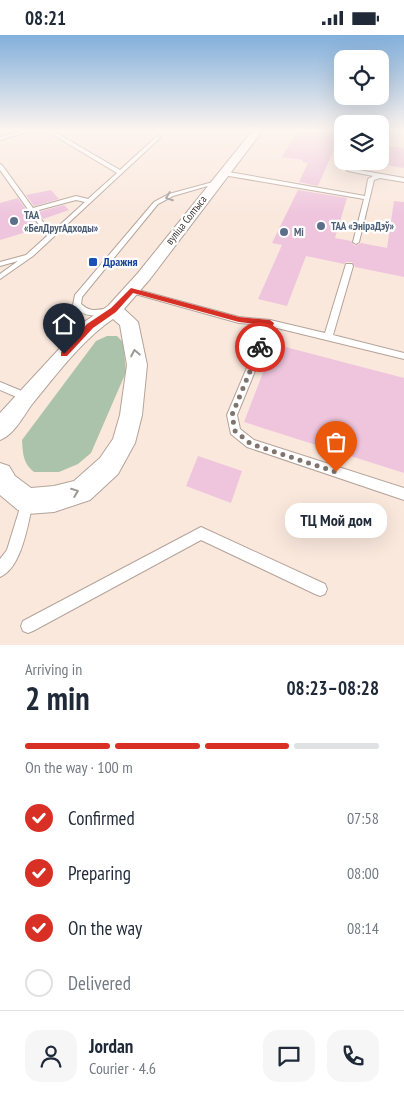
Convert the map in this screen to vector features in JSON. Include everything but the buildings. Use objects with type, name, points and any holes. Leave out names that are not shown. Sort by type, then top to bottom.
[{"type":"street","name":"вуліца Солтыса","points":[[2,424],[90,326],[114,310],[235,158]]},
{"type":"street","points":[[0,474],[6,484],[27,501],[54,499],[81,491],[109,466],[123,443],[131,415],[137,365],[129,322],[114,310]]},
{"type":"lane","points":[[97,158],[120,172]]},
{"type":"lane","points":[[0,277],[32,255],[135,158]]},
{"type":"lane","points":[[0,166],[50,237]]},
{"type":"lane","points":[[350,170],[404,180]]},
{"type":"lane","points":[[356,242],[371,179],[380,176]]},
{"type":"lane","points":[[114,310],[92,314],[83,312],[77,305],[78,297],[156,203],[171,195],[219,178],[367,198]]},
{"type":"lane","points":[[31,210],[76,198],[90,201]]},
{"type":"lane","points":[[0,264],[32,255]]},
{"type":"lane","points":[[328,337],[349,265]]},
{"type":"lane","points":[[131,290],[239,320],[270,323],[404,356]]},
{"type":"lane","points":[[270,323],[232,415],[235,431],[251,444],[404,494]]},
{"type":"lane","points":[[0,386],[26,397]]},
{"type":"lane","points":[[0,570],[14,553],[27,501]]},
{"type":"lane","points":[[28,626],[201,533],[320,589]]},
{"type":"green space","points":[[107,336],[117,336],[123,342],[126,372],[91,453],[78,464],[59,472],[34,472],[30,469],[23,454],[22,440],[96,341]]},
{"type":"way so far","points":[[260,347],[232,415],[235,431],[251,444],[336,472]]},
{"type":"place","name":"ТАА «БелДругАдходы»","points":[[14,221]]},
{"type":"place","name":"ТАА «ЭніраДэў»","points":[[321,226]]},
{"type":"place","name":"Mi","points":[[284,232]]},
{"type":"place","name":"Дражня","points":[[93,262]]},
{"type":"place","name":"ТЦ Мой дом","points":[[336,472]]},
{"type":"route","points":[[64,354],[90,326],[114,310],[131,290],[239,320],[270,323],[260,347]]}]
